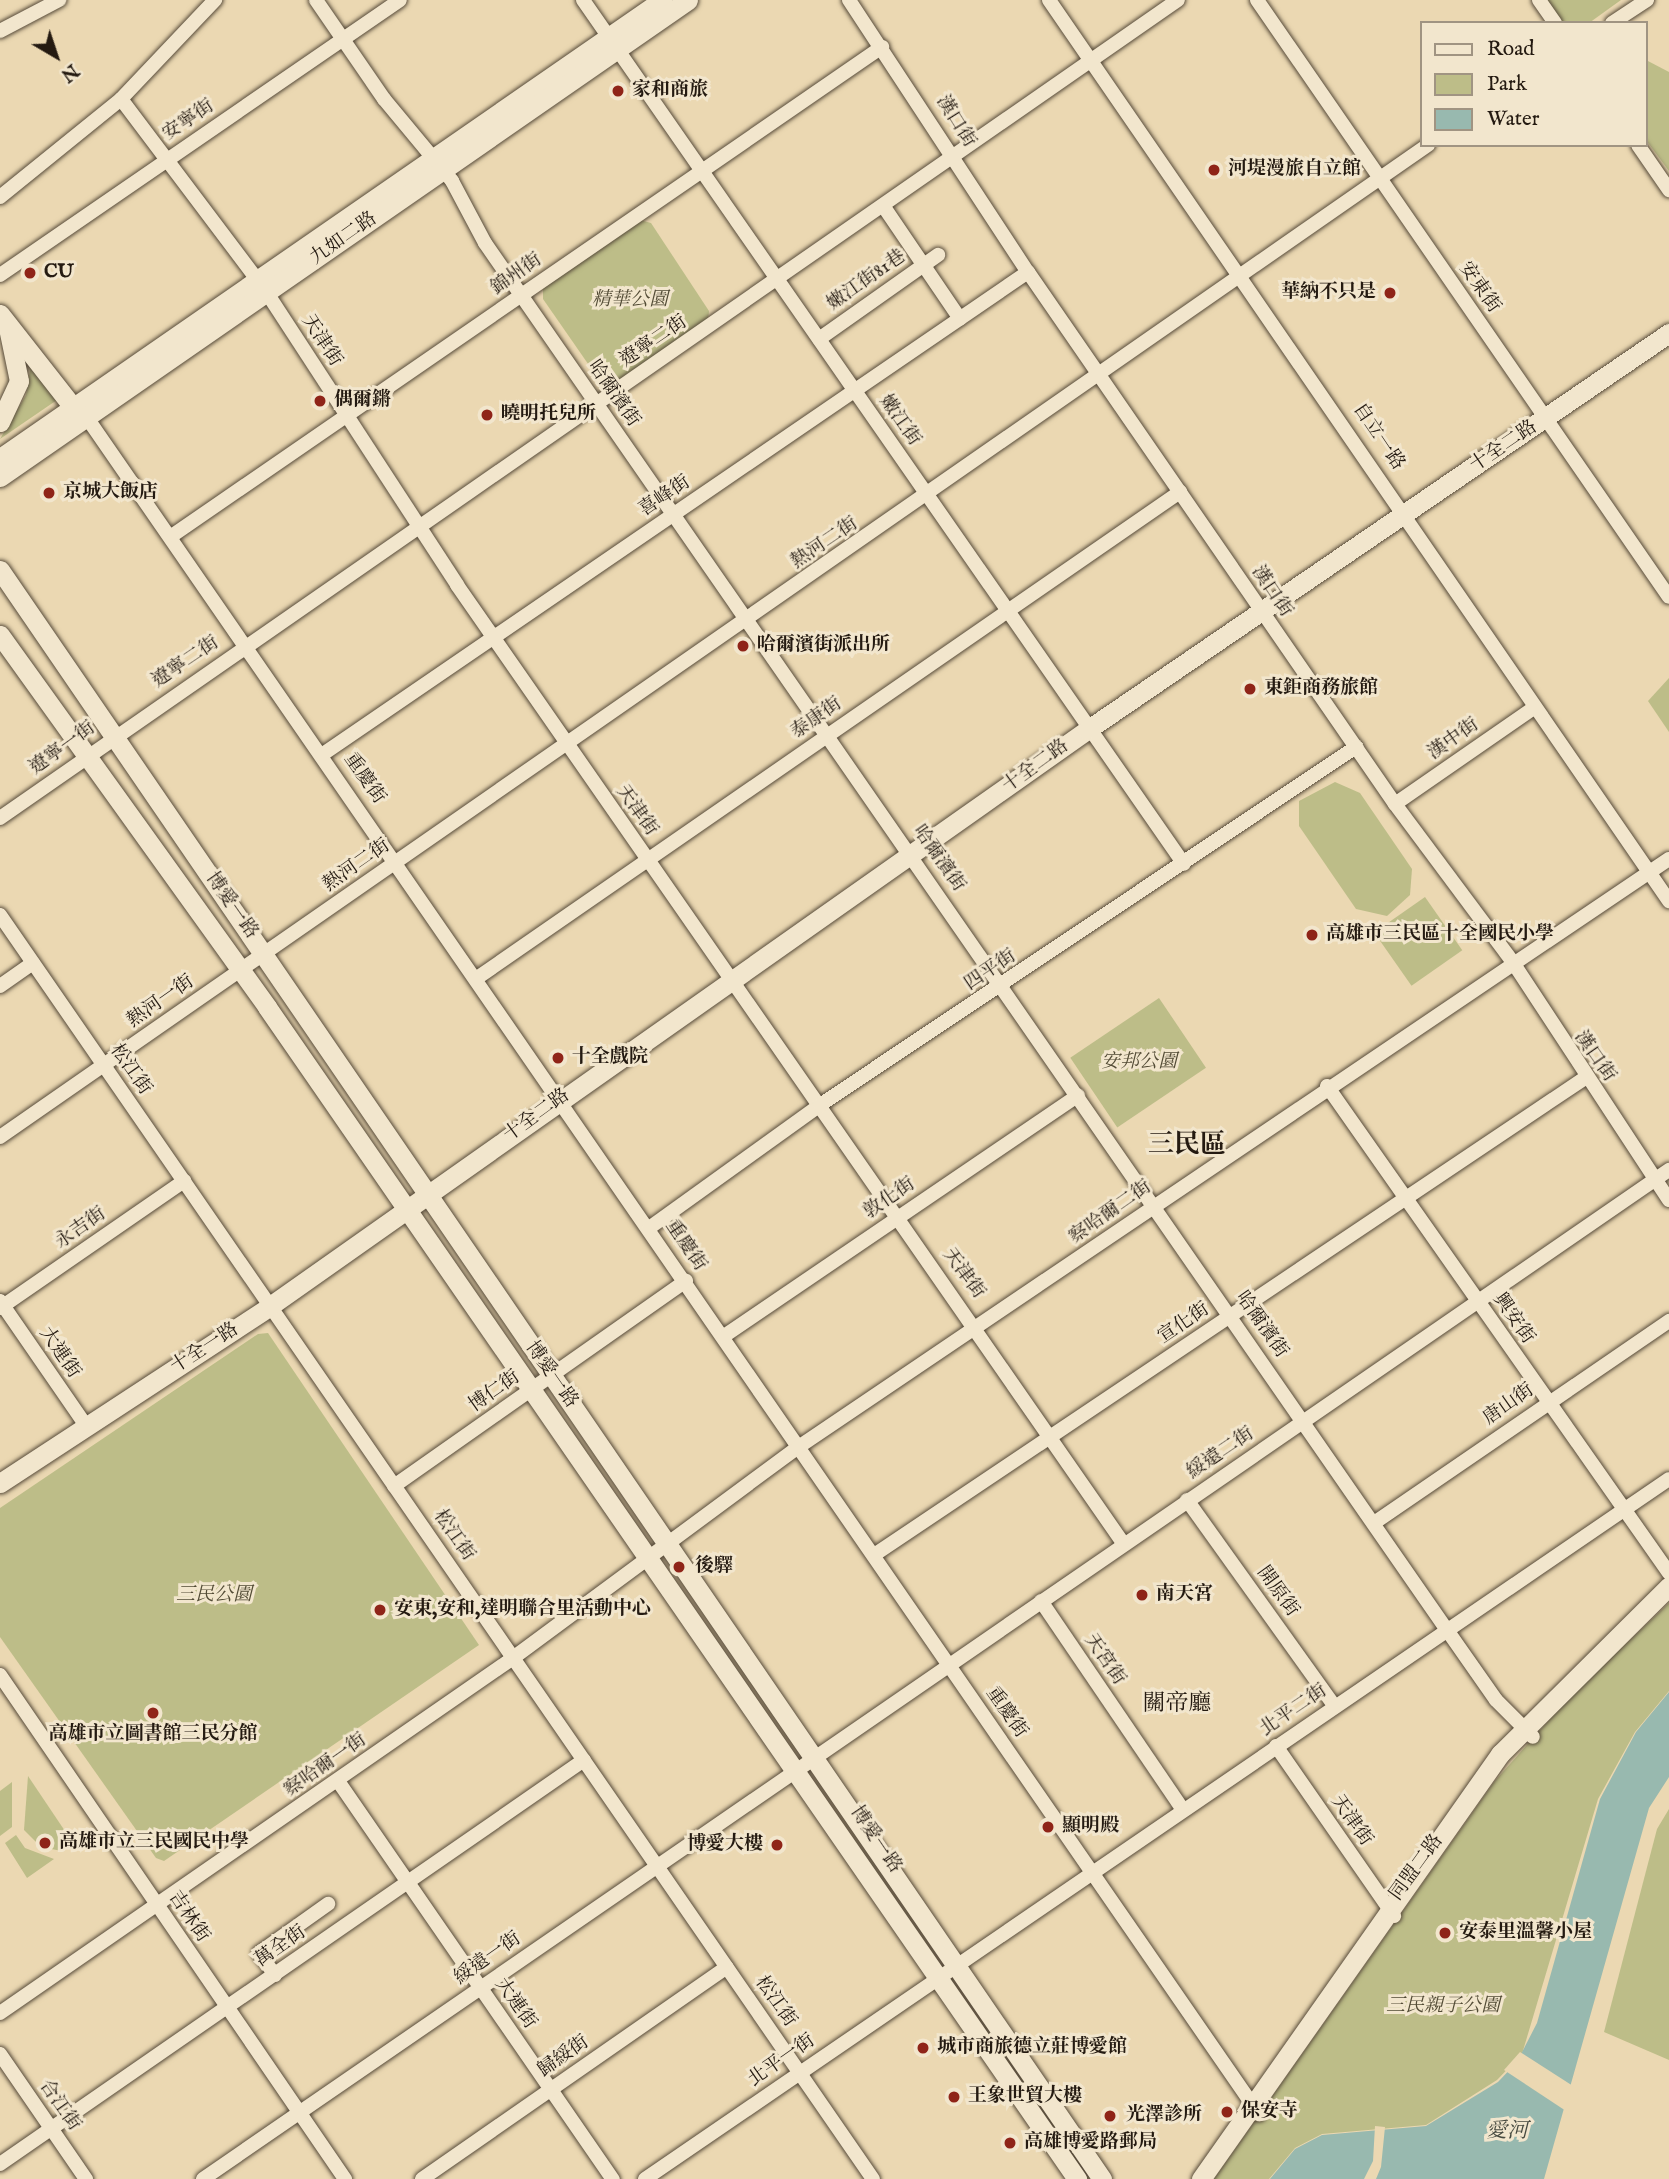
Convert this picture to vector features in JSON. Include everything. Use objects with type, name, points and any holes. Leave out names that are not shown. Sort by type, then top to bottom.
[{"type":"street","points":[[0,31],[59,0]]},
{"type":"street","points":[[0,197],[121,99],[215,0]]},
{"type":"street","name":"哈爾濱街","points":[[316,0],[342,40],[439,163],[521,296],[1156,1206],[1447,1630],[1528,1732]]},
{"type":"street","name":"安寧街","points":[[0,275],[400,0]]},
{"type":"street","name":"嫩江街","points":[[583,0],[1008,611],[1087,730],[1184,864]]},
{"type":"street","name":"九如二路","points":[[613,43],[662,0]]},
{"type":"street","name":"九如二路","points":[[0,458],[81,411],[613,43],[688,0]]},
{"type":"street","name":"漢口街","points":[[849,0],[1028,272],[1395,804],[1512,961],[1585,1078],[1669,1199]]},
{"type":"street","name":"自立一路","points":[[1049,0],[1242,274],[1669,901]]},
{"type":"street","name":"遼寧二街","points":[[114,736],[1093,63],[1178,0]]},
{"type":"street","name":"安東街","points":[[1257,0],[1380,177],[1542,420],[1669,597]]},
{"type":"street","points":[[1539,0],[1554,21]]},
{"type":"street","points":[[1615,21],[1647,0]]},
{"type":"street","name":"錦州街","points":[[173,535],[346,413],[882,47]]},
{"type":"street","name":"天津街","points":[[121,99],[164,162],[262,286],[493,638],[730,982],[977,1328],[1123,1543]]},
{"type":"street","name":"熱河二街","points":[[240,971],[1101,378],[1242,274],[1425,147]]},
{"type":"street","points":[[1639,147],[1669,190]]},
{"type":"street","points":[[884,207],[960,319]]},
{"type":"street","name":"嫩江街81巷","points":[[819,339],[938,255]]},
{"type":"street","name":"喜峰街","points":[[323,754],[1028,272]]},
{"type":"street","points":[[0,314],[81,411]]},
{"type":"street","points":[[0,314],[19,370],[13,401],[0,422]]},
{"type":"street","name":"十全二路","points":[[407,1209],[560,1099],[912,856],[1087,730],[1669,333]]},
{"type":"street","name":"九如二路","points":[[0,477],[81,411]]},
{"type":"street","name":"重慶街","points":[[81,411],[173,535],[724,1336],[797,1448],[1255,2109]]},
{"type":"street","name":"泰康街","points":[[477,978],[1180,492]]},
{"type":"street","name":"博愛一路","points":[[0,570],[265,954],[426,1196],[817,1754],[1102,2179]]},
{"type":"street","name":"博愛一路","points":[[0,635],[407,1209],[530,1391],[648,1555],[940,1975],[1077,2179]]},
{"type":"street","name":"漢中街","points":[[1395,804],[1535,707]]},
{"type":"street","name":"遼寧一街","points":[[0,818],[114,736]]},
{"type":"street","name":"四平街","points":[[649,1228],[820,1105],[1003,987],[1356,747]]},
{"type":"street","name":"察哈爾二街","points":[[667,1541],[797,1448],[1156,1206],[1327,1086],[1647,869],[1669,859]]},
{"type":"street","name":"松江街","points":[[0,915],[873,2179]]},
{"type":"street","points":[[0,986],[33,963]]},
{"type":"street","name":"熱河一街","points":[[0,1137],[240,971]]},
{"type":"street","name":"宣化街","points":[[874,1556],[1585,1078]]},
{"type":"street","name":"興安街","points":[[1327,1086],[1622,1511],[1669,1573]]},
{"type":"street","name":"敦化街","points":[[724,1336],[1078,1094]]},
{"type":"street","name":"綏遠二街","points":[[795,1769],[1669,1170]]},
{"type":"street","name":"永吉街","points":[[1,1305],[184,1181]]},
{"type":"street","name":"十全一路","points":[[0,1483],[270,1306],[407,1209]]},
{"type":"street","name":"博仁街","points":[[394,1486],[686,1281]]},
{"type":"street","name":"大連街","points":[[1,1305],[87,1427]]},
{"type":"street","name":"唐山街","points":[[1374,1523],[1669,1321]]},
{"type":"street","name":"北平二街","points":[[940,1975],[1669,1479]]},
{"type":"street","name":"開原街","points":[[1187,1500],[1335,1707]]},
{"type":"street","name":"察哈爾一街","points":[[0,2013],[513,1658],[667,1541]]},
{"type":"street","name":"同盟二路","points":[[1201,2179],[1255,2109],[1391,1913],[1528,1732],[1669,1586]]},
{"type":"street","name":"天宮街","points":[[1041,1601],[1183,1810]]},
{"type":"street","name":"同盟二路","points":[[1528,1732],[1669,1602]]},
{"type":"street","name":"吉林街","points":[[0,1675],[345,2179]]},
{"type":"street","name":"天津街","points":[[1276,1746],[1391,1913]]},
{"type":"street","name":"萬全街","points":[[0,2164],[584,1760]]},
{"type":"street","name":"綏遠一街","points":[[203,2179],[795,1769]]},
{"type":"street","name":"大連街","points":[[338,1781],[613,2179]]},
{"type":"street","points":[[275,1975],[259,1953],[272,1938],[328,1904]]},
{"type":"street","name":"歸綏街","points":[[422,2179],[727,1967]]},
{"type":"street","name":"北平一街","points":[[645,2179],[940,1975]]},
{"type":"street","name":"合江街","points":[[0,2054],[86,2179]]},
{"type":"street","name":"同盟二路","points":[[1216,2179],[1255,2109]]},
{"type":"green space","points":[[1544,0],[1621,0],[1592,21],[1558,21]]},
{"type":"green space","points":[[1648,61],[1669,72],[1669,171],[1648,143]]},
{"type":"green space","name":"精華公園","points":[[640,220],[651,223],[709,311],[708,321],[616,384],[602,384],[543,299],[543,288]]},
{"type":"green space","points":[[32,358],[57,400],[0,439],[26,395]]},
{"type":"green space","points":[[1669,678],[1669,732],[1648,701]]},
{"type":"green space","points":[[1335,782],[1360,793],[1412,869],[1410,895],[1387,916],[1356,909],[1299,826],[1299,801]]},
{"type":"green space","points":[[1425,897],[1462,950],[1411,986],[1374,933]]},
{"type":"green space","name":"安邦公園","points":[[1159,998],[1206,1068],[1117,1127],[1070,1058]]},
{"type":"green space","name":"三民公園","points":[[268,1333],[479,1645],[164,1861],[156,1858],[0,1637],[0,1508],[258,1334]]},
{"type":"green space","name":"三民親子公園","points":[[1669,1603],[1669,1691],[1635,1732],[1598,1799],[1522,2054],[1497,2080],[1426,2125],[1322,2134],[1295,2148],[1269,2179],[1214,2179],[1494,1782],[1567,1700]]},
{"type":"green space","points":[[28,1776],[73,1843],[62,1851],[41,1847],[24,1830]]},
{"type":"green space","points":[[12,1782],[12,1827],[0,1836],[0,1791]]},
{"type":"green space","points":[[1669,1809],[1669,2060],[1604,2032],[1657,1829]]},
{"type":"green space","points":[[16,1835],[25,1848],[54,1859],[27,1878],[5,1843]]},
{"type":"water","name":"愛河","points":[[1669,1692],[1669,1777],[1649,1808],[1544,2179],[1270,2179],[1295,2149],[1322,2135],[1426,2126],[1498,2082],[1517,2062],[1537,2023],[1600,1799],[1636,1732]]},
{"type":"pier","points":[[1520,2052],[1573,2086],[1566,2111],[1504,2070]]},
{"type":"pier","points":[[1375,2126],[1385,2127],[1381,2167],[1376,2179],[1364,2179],[1373,2161]]},
{"type":"place","name":"家和商旅","points":[[618,91]]},
{"type":"place","name":"河堤漫旅自立館","points":[[1214,170]]},
{"type":"place","name":"CU","points":[[30,273]]},
{"type":"place","name":"華納不只是","points":[[1390,293]]},
{"type":"place","name":"偶爾鏘","points":[[320,401]]},
{"type":"place","name":"曉明托兒所","points":[[487,415]]},
{"type":"place","name":"京城大飯店","points":[[49,493]]},
{"type":"place","name":"哈爾濱街派出所","points":[[743,646]]},
{"type":"place","name":"東鉅商務旅館","points":[[1250,689]]},
{"type":"place","name":"高雄市三民區十全國民小學","points":[[1312,935]]},
{"type":"place","name":"十全戲院","points":[[558,1058]]},
{"type":"place","name":"後驛","points":[[679,1567]]},
{"type":"place","name":"南天宮","points":[[1142,1595]]},
{"type":"place","name":"安東,安和,達明聯合里活動中心","points":[[380,1610]]},
{"type":"place","name":"高雄市立圖書館三民分館","points":[[153,1713]]},
{"type":"place","name":"顯明殿","points":[[1048,1827]]},
{"type":"place","name":"高雄市立三民國民中學","points":[[45,1843]]},
{"type":"place","name":"博愛大樓","points":[[777,1845]]},
{"type":"place","name":"安泰里溫馨小屋","points":[[1445,1933]]},
{"type":"place","name":"城市商旅德立莊博愛館","points":[[923,2048]]},
{"type":"place","name":"王象世貿大樓","points":[[954,2097]]},
{"type":"place","name":"保安寺","points":[[1227,2112]]},
{"type":"place","name":"光澤診所","points":[[1110,2116]]},
{"type":"place","name":"高雄博愛路郵局","points":[[1010,2143]]},
{"type":"district","name":"三民區","points":[[1187,1145]]},
{"type":"district","name":"關帝廳","points":[[1177,1704]]}]
